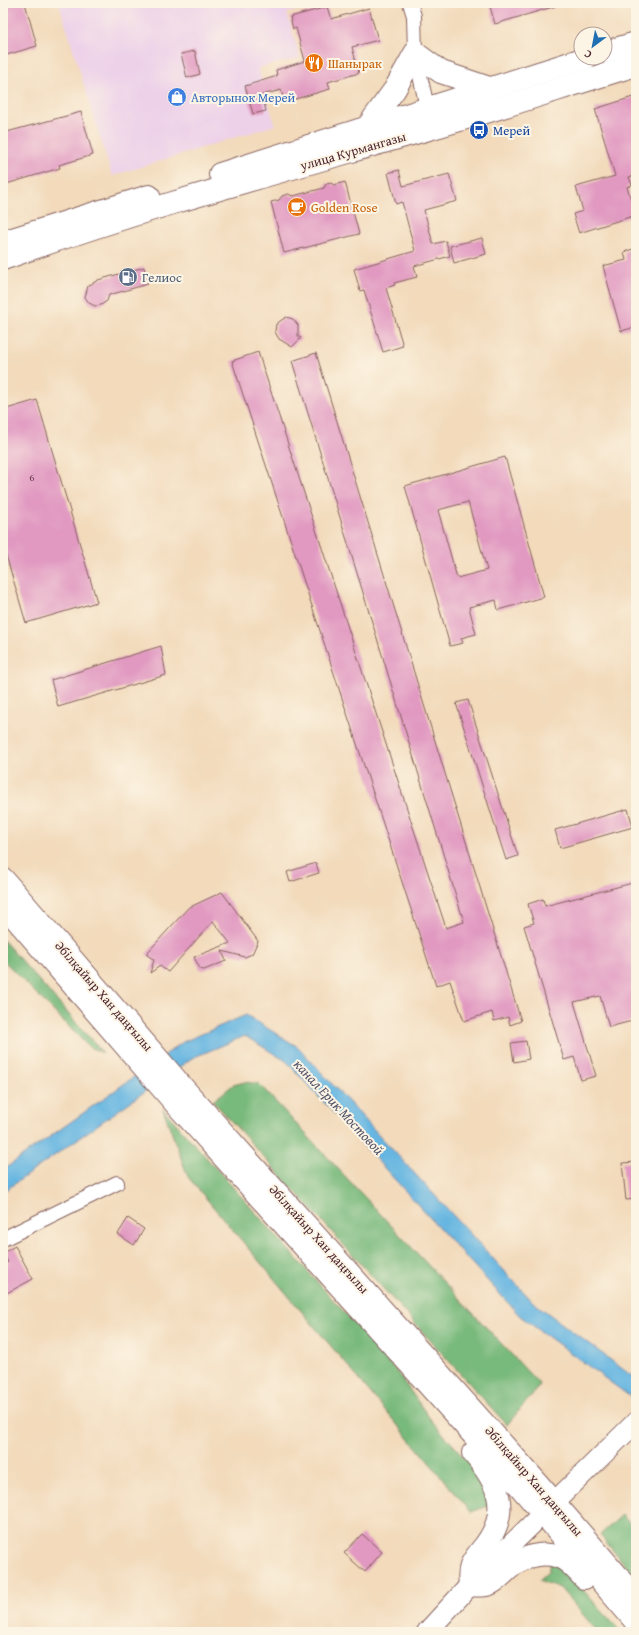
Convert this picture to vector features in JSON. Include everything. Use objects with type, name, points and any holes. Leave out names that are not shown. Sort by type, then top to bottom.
[{"type":"main road","points":[[613,50],[636,43]]},
{"type":"main road","points":[[368,126],[395,89],[415,53],[441,72],[489,88]]},
{"type":"main road","name":"улица Курмангазы","points":[[298,158],[368,126],[573,62]]},
{"type":"main road","name":"улица Курмангазы","points":[[3,242],[59,231],[298,158],[432,129],[636,65]]},
{"type":"main road","name":"улица Курмангазы","points":[[3,259],[59,231]]},
{"type":"main road","name":"Әбілқайыр Хан даңғылы","points":[[3,879],[130,1039]]},
{"type":"main road","name":"Әбілқайыр Хан даңғылы","points":[[3,904],[130,1039],[548,1509],[636,1597]]},
{"type":"main road","name":"Әбілқайыр Хан даңғылы","points":[[180,1096],[435,1393],[522,1489],[548,1509],[636,1622]]},
{"type":"main road","points":[[435,1393],[457,1436],[485,1467],[497,1488],[501,1506],[497,1528],[472,1560],[468,1574],[470,1585],[483,1587],[495,1583],[512,1566],[532,1555],[547,1555],[568,1562],[616,1614],[636,1629]]},
{"type":"street","points":[[410,3],[414,16],[415,53],[432,129]]},
{"type":"street","points":[[3,1239],[117,1183]]},
{"type":"street","points":[[427,1632],[470,1585],[636,1422]]},
{"type":"shaded area","name":"Авторынок Мерей","points":[[59,3],[326,3],[287,13],[300,58],[258,68],[275,125],[112,176]]},
{"type":"green space","points":[[3,940],[103,1053],[89,1047],[3,960]]},
{"type":"green space","points":[[245,1082],[259,1084],[540,1385],[507,1425],[213,1101],[233,1085]]},
{"type":"green space","points":[[163,1109],[394,1368],[431,1420],[487,1483],[494,1504],[471,1512],[188,1177]]},
{"type":"green space","points":[[622,1515],[636,1530],[636,1578],[600,1535]]},
{"type":"green space","points":[[550,1563],[563,1568],[621,1632],[598,1632],[560,1588],[539,1580],[548,1572]]},
{"type":"water","name":"канал Ерик Мостовой","points":[[246,1015],[298,1047],[533,1302],[636,1379],[636,1401],[520,1316],[286,1061],[245,1036],[192,1058],[3,1192],[3,1170],[183,1042]]},
{"type":"building","points":[[3,3],[25,3],[37,46],[3,56]]},
{"type":"building","points":[[489,3],[556,3],[556,6],[495,24]]},
{"type":"building","points":[[327,7],[331,19],[369,8],[378,40],[352,47],[359,73],[328,82],[330,89],[285,102],[281,90],[262,95],[266,111],[253,114],[245,86],[277,76],[276,70],[305,61],[296,28],[293,29],[290,17]]},
{"type":"building","points":[[195,51],[200,74],[187,78],[181,54]]},
{"type":"building","points":[[636,96],[636,175],[629,177],[632,185],[627,187],[636,215],[579,233],[573,214],[583,211],[576,187],[615,176],[595,109]]},
{"type":"building","points":[[81,112],[93,155],[59,165],[60,168],[3,185],[3,133]]},
{"type":"building","points":[[399,170],[403,186],[449,174],[457,201],[424,210],[433,244],[446,241],[450,256],[414,266],[417,277],[394,283],[395,285],[386,288],[403,346],[383,352],[364,290],[360,291],[354,269],[415,251],[402,202],[396,204],[388,173]]},
{"type":"building","points":[[345,182],[359,234],[284,253],[271,202],[279,200],[282,196],[288,194],[293,196],[324,188],[326,184],[331,183],[334,185]]},
{"type":"building","points":[[482,238],[486,254],[454,263],[450,246]]},
{"type":"building","points":[[636,248],[636,327],[621,331],[603,266],[626,260],[624,252]]},
{"type":"building","points":[[144,267],[148,284],[109,295],[107,301],[101,305],[95,306],[89,303],[85,297],[88,286],[98,280]]},
{"type":"building","points":[[286,317],[293,319],[298,325],[298,336],[301,338],[292,347],[279,339],[275,332],[276,324]]},
{"type":"building","points":[[258,352],[446,928],[464,922],[292,361],[316,353],[521,1021],[510,1025],[508,1017],[494,1021],[492,1012],[464,1021],[450,981],[436,986],[232,361]]},
{"type":"building","points":[[37,400],[97,602],[26,623],[3,545],[3,410]]},
{"type":"building","points":[[505,457],[544,597],[498,610],[496,600],[469,607],[476,634],[461,638],[463,643],[450,646],[405,486]],"holes":[[[468,502],[487,570],[457,578],[438,510]]]},
{"type":"building","points":[[161,646],[166,675],[58,707],[51,680]]},
{"type":"building","points":[[468,700],[518,856],[506,860],[456,703]]},
{"type":"building","points":[[628,809],[633,827],[560,848],[555,830]]},
{"type":"building","points":[[316,863],[319,873],[290,882],[287,872]]},
{"type":"building","points":[[636,882],[636,1020],[609,1027],[600,996],[574,1002],[596,1076],[581,1080],[574,1057],[564,1060],[524,926],[534,923],[528,904],[543,899],[545,906]]},
{"type":"building","points":[[222,892],[258,941],[252,954],[245,957],[222,951],[226,961],[204,970],[200,969],[194,957],[230,943],[213,921],[168,972],[160,966],[150,973],[154,960],[146,954],[188,908]]},
{"type":"building","points":[[526,1041],[529,1059],[514,1062],[511,1043]]},
{"type":"building","points":[[636,1162],[636,1199],[626,1200],[622,1163]]},
{"type":"building","points":[[128,1218],[144,1229],[134,1245],[118,1234]]},
{"type":"building","points":[[15,1246],[33,1279],[3,1295],[3,1265],[8,1262],[3,1253]]},
{"type":"building","points":[[362,1534],[382,1552],[365,1572],[344,1553]]},
{"type":"place","name":"Шанырак","points":[[314,63]]},
{"type":"place","name":"Авторынок Мерей","points":[[177,97]]},
{"type":"place","name":"Мерей","points":[[479,130]]},
{"type":"place","name":"Golden Rose","points":[[297,207]]},
{"type":"place","name":"Гелиос","points":[[128,277]]}]
